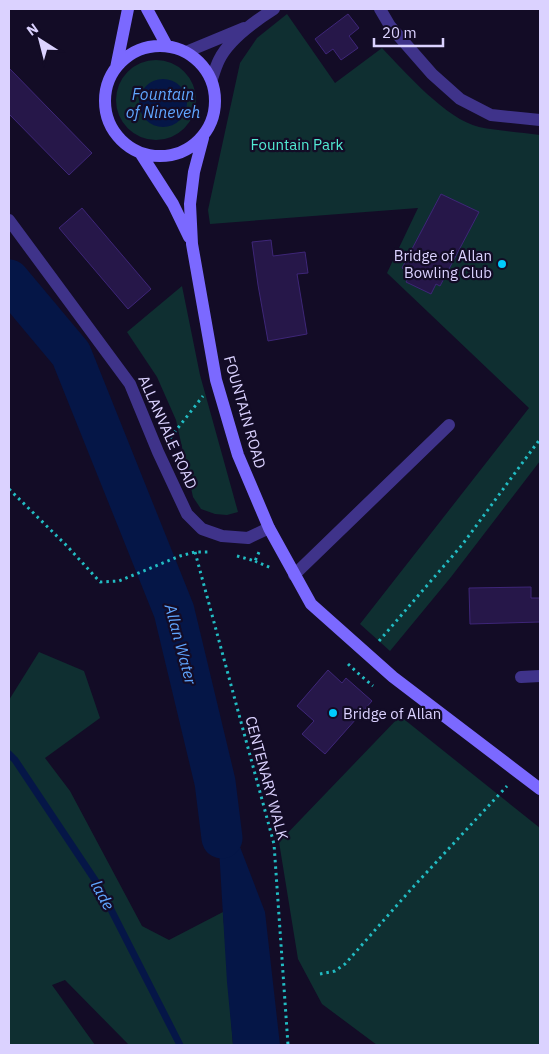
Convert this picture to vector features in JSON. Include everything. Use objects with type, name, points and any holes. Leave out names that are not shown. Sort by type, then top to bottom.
[{"type":"main road","points":[[116,68],[138,50],[153,46],[167,46],[186,52],[201,63],[212,79],[216,94],[216,110],[203,138],[190,149],[174,155],[157,157],[141,154],[126,145],[114,133],[107,117],[105,100],[108,83],[116,68],[128,9]]},
{"type":"main road","points":[[148,9],[167,46]]},
{"type":"main road","name":"FOUNTAIN ROAD","points":[[203,138],[194,172],[190,204],[192,244],[216,380],[238,455],[268,528],[311,604],[393,677],[540,789]]},
{"type":"main road","points":[[141,154],[174,204],[192,244]]},
{"type":"street","points":[[186,52],[248,26],[274,9]]},
{"type":"street","points":[[380,9],[390,26],[432,74],[460,99],[491,115],[540,120]]},
{"type":"street","points":[[212,79],[225,50],[248,26]]},
{"type":"street","name":"ALLANVALE ROAD","points":[[9,220],[130,384],[158,452],[187,514],[202,529],[222,536],[248,538],[268,528]]},
{"type":"street","points":[[294,574],[449,425]]},
{"type":"street","points":[[521,677],[540,676]]},
{"type":"path","points":[[158,452],[216,380]]},
{"type":"path","points":[[367,655],[462,545],[540,439]]},
{"type":"path","name":"CENTENARY WALK","points":[[9,489],[67,546],[100,582],[119,581],[180,556],[195,552],[274,844],[288,1045]]},
{"type":"path","points":[[320,974],[335,971],[345,964],[414,886],[519,773]]},
{"type":"green space","name":"Fountain Park","points":[[287,14],[335,83],[382,48],[427,94],[453,115],[479,127],[540,135],[540,461],[451,577],[390,651],[360,624],[529,408],[387,273],[418,208],[210,224],[208,210],[240,63],[257,38]]},
{"type":"green space","points":[[156,60],[171,63],[184,72],[193,85],[196,100],[193,115],[184,128],[171,137],[156,140],[141,137],[128,128],[119,115],[116,100],[119,85],[128,72],[141,63]]},
{"type":"green space","points":[[182,286],[200,375],[238,512],[227,515],[215,514],[201,509],[193,497],[176,420],[157,377],[127,332]]},
{"type":"green space","points":[[39,652],[84,671],[100,718],[45,758],[70,791],[142,926],[169,940],[223,912],[233,1045],[129,1045],[65,980],[52,985],[95,1045],[9,1045],[9,700]]},
{"type":"green space","points":[[400,716],[540,828],[540,1045],[377,1045],[322,1004],[298,959],[279,842]]},
{"type":"water","name":"Fountain of Nineveh","points":[[158,79],[168,79],[177,83],[183,89],[186,94],[186,112],[177,123],[168,127],[158,127],[149,123],[143,117],[139,108],[139,98],[143,89],[149,83]]},
{"type":"water","points":[[215,782],[265,912],[280,1045],[233,1045],[227,982]]},
{"type":"building","points":[[348,14],[359,28],[349,36],[358,48],[341,60],[333,49],[326,54],[315,39]]},
{"type":"building","points":[[9,68],[92,153],[69,175],[9,114]]},
{"type":"building","name":"Bridge of Allan Bowling Club","points":[[441,194],[479,212],[440,286],[436,284],[431,294],[406,282],[411,273],[402,268]]},
{"type":"building","points":[[82,208],[151,289],[128,309],[59,228]]},
{"type":"building","points":[[271,240],[273,256],[305,252],[308,273],[297,274],[307,334],[268,341],[252,242]]},
{"type":"building","points":[[531,587],[531,598],[540,598],[540,622],[470,624],[469,588]]},
{"type":"building","name":"Bridge of Allan","points":[[328,670],[342,683],[346,678],[372,701],[325,754],[302,734],[314,721],[297,706]]},
{"type":"waterway","name":"Allan Water","points":[[9,280],[71,354],[174,611],[215,782],[222,838]]},
{"type":"waterway","name":"lade","points":[[9,754],[15,760],[99,886],[180,1045]]},
{"type":"place","name":"Bridge of Allan Bowling Club","points":[[502,264]]},
{"type":"place","name":"Bridge of Allan","points":[[333,713]]}]
